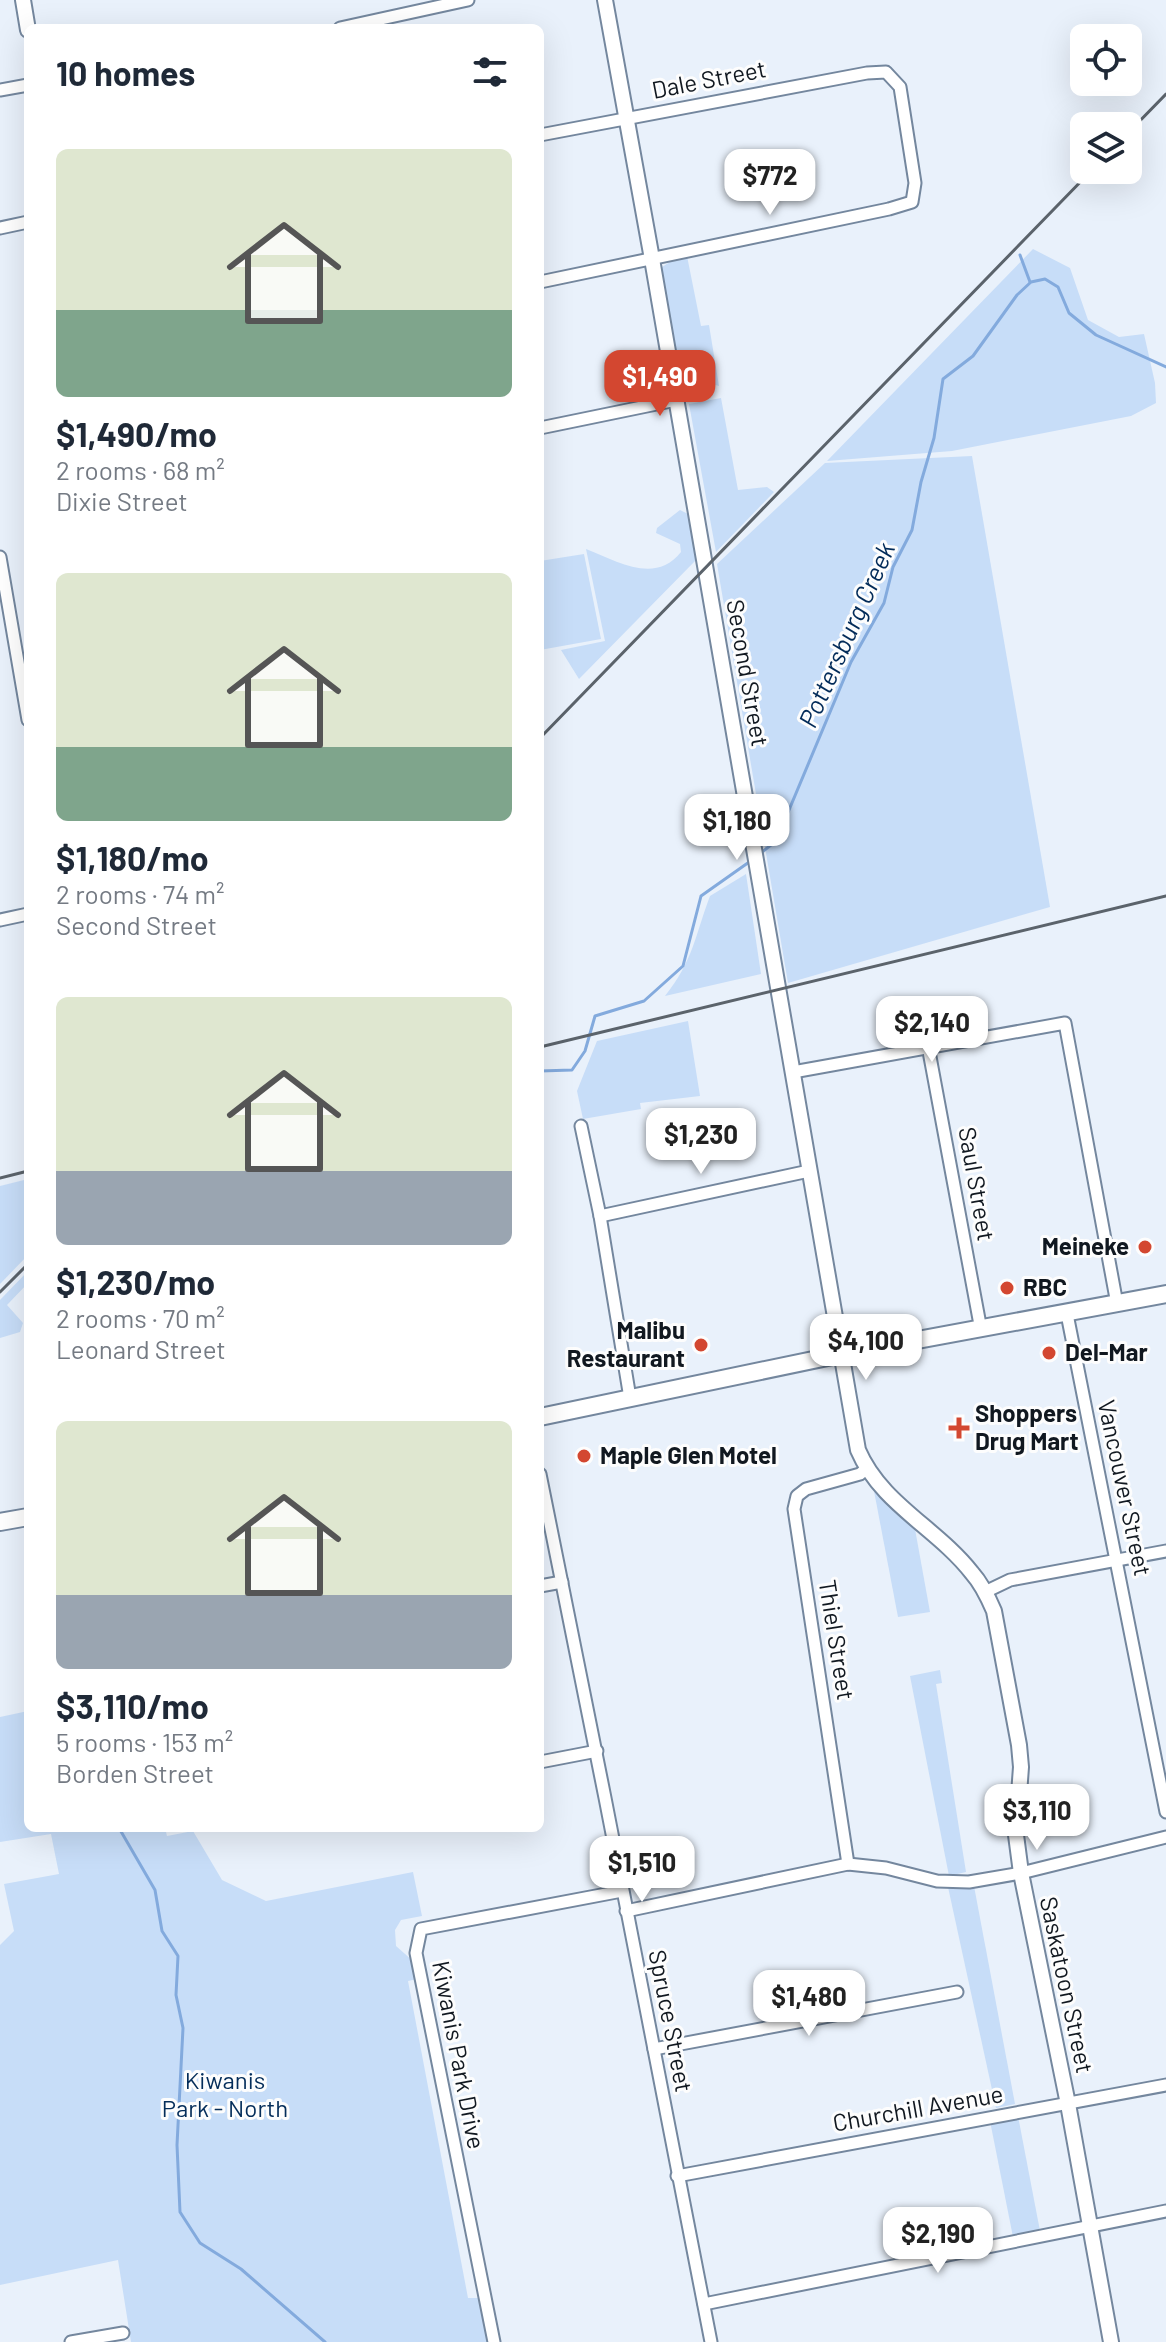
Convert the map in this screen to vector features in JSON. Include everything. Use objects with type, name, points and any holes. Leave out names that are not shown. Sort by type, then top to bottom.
[{"type":"main road","points":[[544,1416],[842,1354],[1166,1294]]},
{"type":"main road","points":[[0,1522],[24,1518]]},
{"type":"street","points":[[23,0],[27,24]]},
{"type":"street","points":[[358,24],[468,0]]},
{"type":"street","name":"Second Street","points":[[605,0],[842,1354]]},
{"type":"street","name":"Dale Street","points":[[544,134],[867,73],[886,72],[900,87],[915,183],[912,202],[652,259]]},
{"type":"street","points":[[0,90],[24,86]]},
{"type":"street","points":[[0,228],[24,223]]},
{"type":"street","points":[[544,281],[652,259]]},
{"type":"street","points":[[544,427],[676,400]]},
{"type":"street","points":[[0,557],[24,697]]},
{"type":"street","points":[[0,920],[24,915]]},
{"type":"street","points":[[793,1072],[1065,1023],[1117,1304]]},
{"type":"street","name":"Saul Street","points":[[928,1046],[981,1330]]},
{"type":"street","points":[[581,1126],[600,1216],[630,1398]]},
{"type":"street","points":[[600,1216],[809,1171]]},
{"type":"street","name":"Vancouver Street","points":[[1067,1314],[1166,1812]]},
{"type":"street","name":"Saskatoon Street","points":[[842,1354],[858,1450],[866,1469],[886,1493],[970,1570],[994,1611],[1019,1745],[1021,1767],[1016,1835],[1021,1873],[1068,2104],[1111,2342]]},
{"type":"street","name":"Thiel Street","points":[[848,1864],[794,1509],[797,1496],[806,1489],[860,1474],[866,1469]]},
{"type":"street","name":"Spruce Street","points":[[544,1494],[711,2342]]},
{"type":"street","points":[[985,1592],[1010,1580],[1166,1551]]},
{"type":"street","points":[[544,1585],[562,1582]]},
{"type":"street","points":[[544,1761],[597,1751]]},
{"type":"street","points":[[626,1911],[848,1864],[886,1868],[937,1881],[969,1882],[1021,1873],[1166,1837]]},
{"type":"street","name":"Kiwanis Park Drive","points":[[494,2342],[416,1953],[421,1929],[622,1891]]},
{"type":"street","points":[[654,2049],[957,1992]]},
{"type":"street","name":"Churchill Avenue","points":[[677,2176],[1166,2085]]},
{"type":"street","points":[[704,2304],[1166,2211]]},
{"type":"street","points":[[71,2342],[123,2333]]},
{"type":"green space","points":[[1033,249],[1070,268],[1088,320],[1119,337],[1144,334],[1155,383],[1156,403],[1131,416],[952,451],[827,461]]},
{"type":"green space","points":[[687,256],[701,326],[709,325],[719,386],[684,388],[680,385],[659,269]]},
{"type":"green space","points":[[721,398],[738,490],[767,487],[774,492],[716,552],[689,404]]},
{"type":"green space","points":[[972,456],[1050,907],[788,983],[717,564],[825,463]]},
{"type":"green space","points":[[680,510],[688,514],[696,560],[579,679],[561,650],[605,641],[586,549],[635,567],[660,567],[681,552],[680,544],[656,533],[657,528]]},
{"type":"green space","points":[[584,554],[601,639],[544,649],[544,560]]},
{"type":"green space","points":[[746,874],[761,974],[665,996],[688,960],[710,896]]},
{"type":"green space","points":[[688,1021],[700,1096],[640,1103],[641,1109],[583,1119],[577,1091],[597,1041]]},
{"type":"green space","points":[[24,1180],[24,1259],[0,1284],[0,1186]]},
{"type":"green space","points":[[24,1275],[24,1287],[7,1305],[23,1323],[20,1332],[0,1338],[0,1300]]},
{"type":"green space","points":[[874,1491],[915,1529],[930,1612],[898,1617]]},
{"type":"green space","points":[[940,1670],[942,1683],[936,1684],[966,1872],[949,1876],[910,1676]]},
{"type":"green space","name":"Kiwanis Park - North","points":[[24,1712],[24,1832],[166,1832],[167,1836],[194,1832],[222,1880],[266,1901],[413,1872],[422,1916],[401,1920],[395,1930],[396,1946],[413,1961],[417,1979],[408,1981],[468,2298],[479,2298],[488,2342],[131,2342],[118,2260],[0,2285],[0,1945],[14,1931],[4,1884],[59,1874],[51,1834],[0,1842],[0,1717]]},
{"type":"green space","points":[[974,1886],[1015,2104],[996,2108],[948,1887]]},
{"type":"green space","points":[[1018,2116],[1040,2231],[1013,2237],[990,2121]]},
{"type":"waterway","points":[[1020,255],[1030,282]]},
{"type":"waterway","name":"Pottersburg Creek","points":[[761,853],[776,841],[851,662],[884,603],[893,567],[912,530],[921,482],[934,438],[943,379],[973,356],[1017,295],[1031,282],[1045,279],[1058,287],[1069,313],[1096,335],[1166,367]]},
{"type":"waterway","name":"Pottersburg Creek","points":[[544,1071],[572,1070],[585,1051],[595,1016],[644,1001],[683,966],[701,896],[752,860]]},
{"type":"waterway","name":"Pottersburg Creek","points":[[121,1832],[155,1890],[162,1931],[178,1956],[176,1995],[183,2028],[177,2145],[180,2212],[200,2243],[241,2269],[325,2342]]},
{"type":"railway","points":[[1142,119],[1166,94]]},
{"type":"railway","points":[[544,734],[1078,184]]},
{"type":"railway","points":[[544,1046],[1166,896]]},
{"type":"railway","points":[[0,1178],[24,1172]]},
{"type":"railway","points":[[0,1292],[24,1268]]},
{"type":"place","name":"Meineke","points":[[1145,1247]]},
{"type":"place","name":"RBC","points":[[1007,1288]]},
{"type":"place","name":"Malibu Restaurant","points":[[701,1345]]},
{"type":"place","name":"Del-Mar","points":[[1049,1353]]},
{"type":"place","name":"Shoppers Drug Mart","points":[[959,1428]]},
{"type":"place","name":"Maple Glen Motel","points":[[584,1456]]}]
